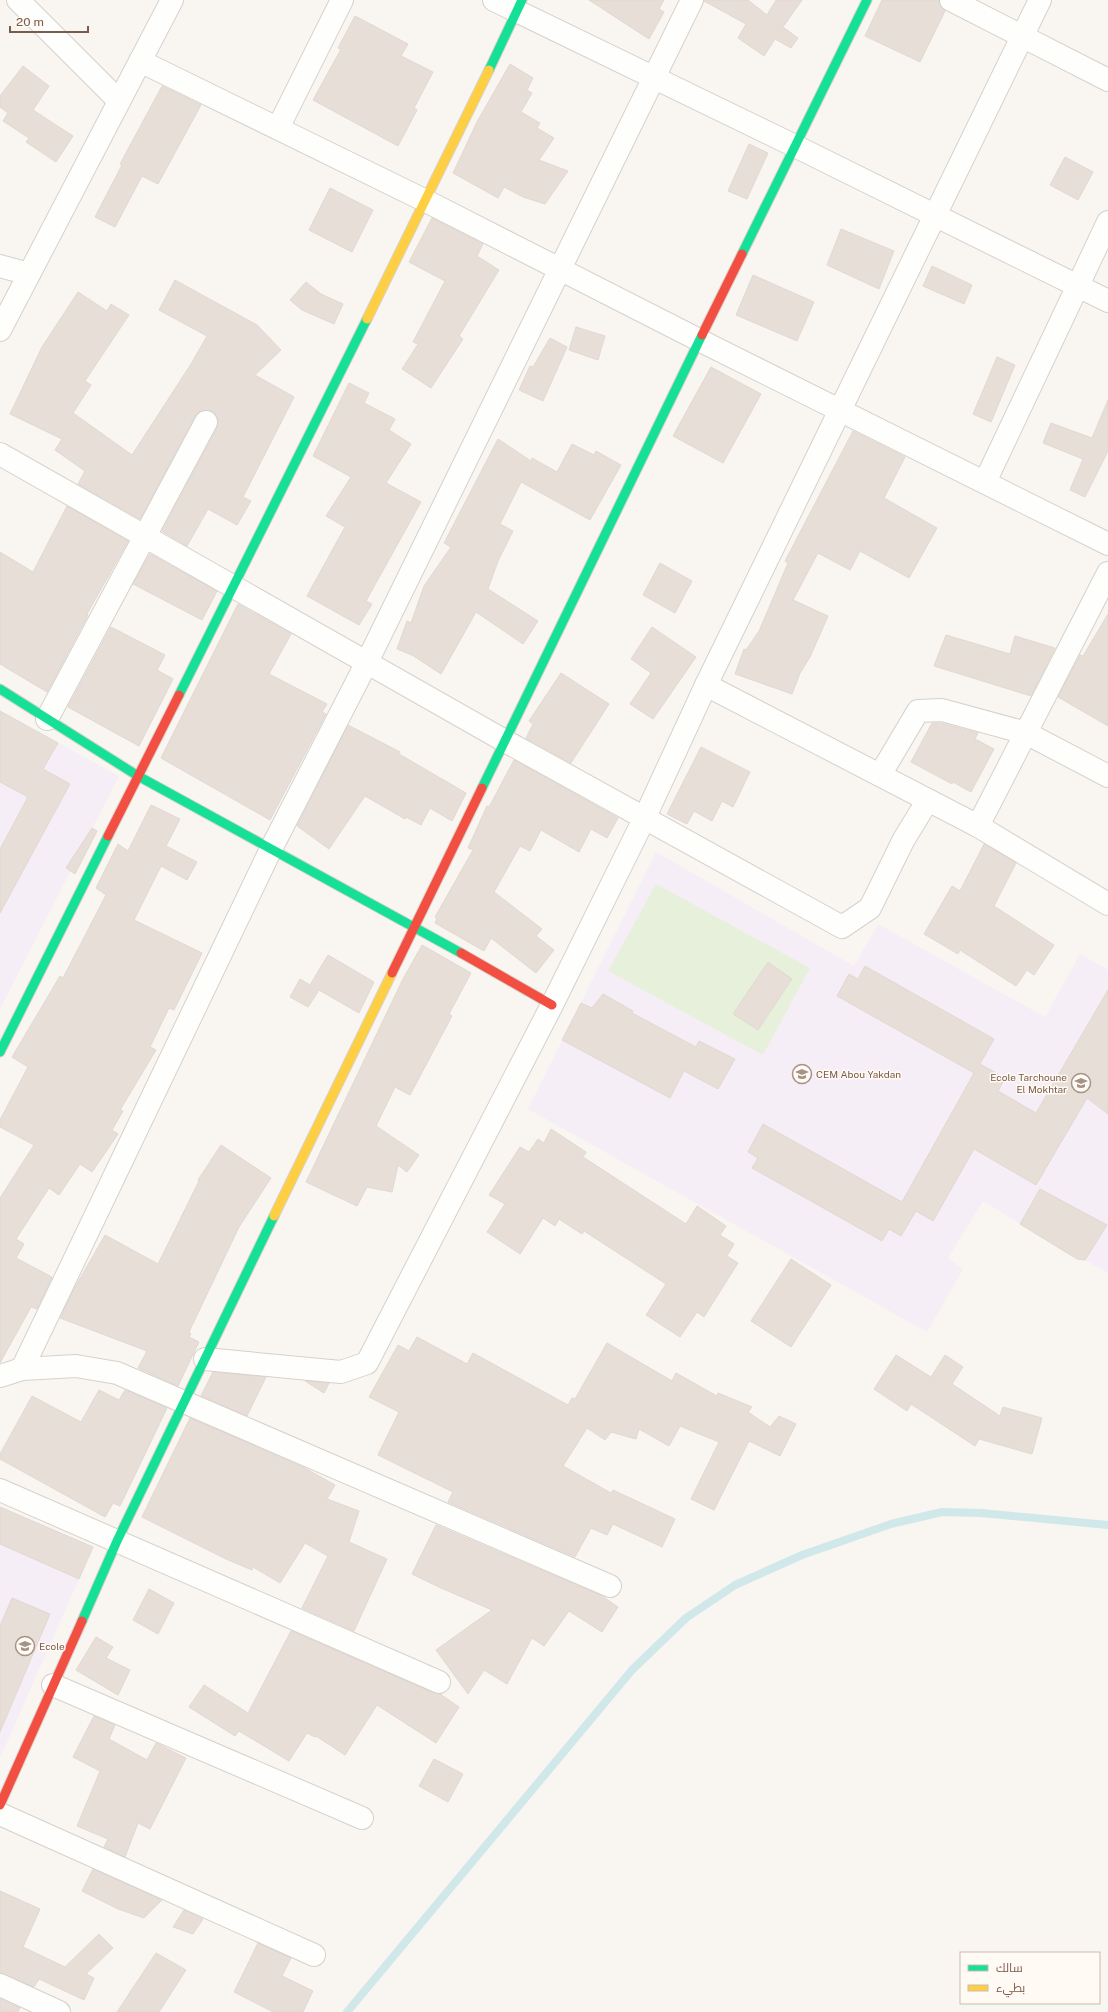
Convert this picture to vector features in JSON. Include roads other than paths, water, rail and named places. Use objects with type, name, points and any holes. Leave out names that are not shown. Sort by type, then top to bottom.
[{"type":"street","points":[[18,0],[119,101]]},
{"type":"street","points":[[0,330],[172,0]]},
{"type":"street","points":[[278,128],[342,0]]},
{"type":"street","points":[[494,0],[520,6],[654,78],[1108,301]]},
{"type":"street","points":[[22,1369],[271,849],[367,662],[692,0]]},
{"type":"street","points":[[0,1805],[117,1541],[699,340],[867,0]]},
{"type":"street","points":[[951,0],[1108,80]]},
{"type":"street","points":[[205,1359],[341,1372],[367,1363],[552,1006],[1040,0]]},
{"type":"street","points":[[0,1052],[426,201],[520,6]]},
{"type":"street","points":[[140,61],[426,201],[699,340],[1108,544]]},
{"type":"street","points":[[985,482],[1108,222]]},
{"type":"street","points":[[0,266],[29,274]]},
{"type":"street","points":[[47,719],[206,422]]},
{"type":"street","points":[[0,454],[233,585],[504,741],[645,817],[842,927],[870,908],[904,839],[928,800]]},
{"type":"street","points":[[978,826],[1108,573]]},
{"type":"street","points":[[706,686],[978,826],[1108,904]]},
{"type":"street","points":[[0,689],[138,776],[414,926],[552,1006]]},
{"type":"street","points":[[880,775],[918,711],[942,710],[1026,733],[1108,776]]},
{"type":"street","points":[[0,1376],[22,1369],[76,1366],[117,1373],[185,1401],[610,1586]]},
{"type":"street","points":[[0,1490],[440,1682]]},
{"type":"street","points":[[54,1685],[362,1818]]},
{"type":"street","points":[[0,1814],[314,1955]]},
{"type":"street","points":[[0,1985],[58,2012]]},
{"type":"waterway","points":[[347,2012],[632,1670],[686,1618],[735,1585],[802,1555],[891,1524],[942,1512],[981,1513],[1108,1525]]},
{"type":"place","name":"CEM Abou Yakdan","points":[[802,1074]]},
{"type":"place","name":"Ecole Tarchoune El Mokhtar","points":[[1081,1083]]},
{"type":"place","name":"Ecole","points":[[25,1646]]}]
